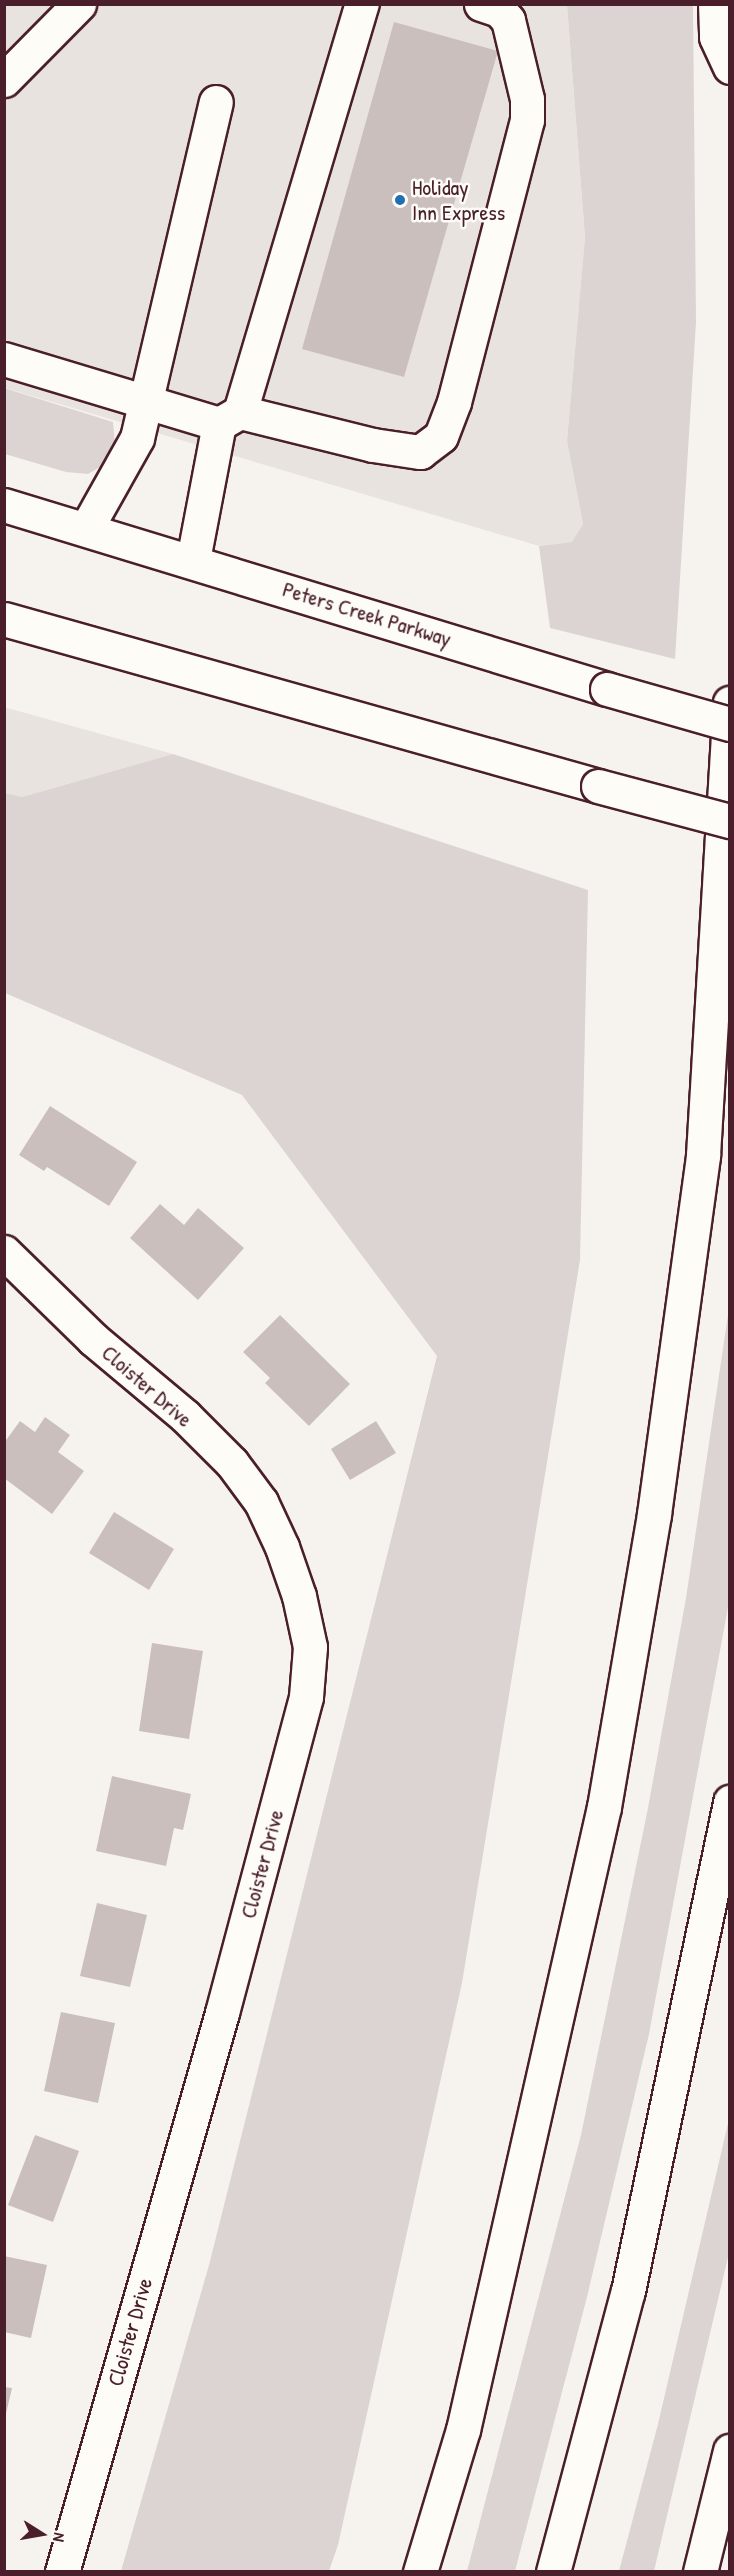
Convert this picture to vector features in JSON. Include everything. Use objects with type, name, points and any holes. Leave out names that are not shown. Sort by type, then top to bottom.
[{"type":"main road","points":[[4,80],[79,4]]},
{"type":"main road","points":[[193,560],[229,418],[363,4]]},
{"type":"main road","points":[[4,359],[146,401],[420,452],[441,436],[454,402],[527,120],[526,99],[508,20],[499,10],[480,4]]},
{"type":"main road","points":[[715,4],[716,37],[729,67]]},
{"type":"main road","points":[[86,528],[137,438],[216,102]]},
{"type":"main road","name":"Peters Creek Parkway","points":[[4,505],[193,560],[729,724]]},
{"type":"main road","points":[[4,619],[729,821]]},
{"type":"main road","points":[[420,2571],[463,2430],[598,1830],[654,1514],[703,1155],[729,704]]},
{"type":"main road","name":"Cloister Drive","points":[[4,1252],[93,1339],[185,1416],[232,1462],[261,1502],[282,1547],[299,1596],[310,1647],[306,1697],[222,2013],[62,2571]]},
{"type":"main road","points":[[553,2571],[628,2291],[729,1802]]},
{"type":"main road","points":[[700,2571],[729,2451]]},
{"type":"shaded area","points":[[4,5],[567,5],[585,237],[567,441],[583,524],[573,542],[539,546],[5,388]]},
{"type":"shaded area","points":[[567,5],[693,5],[696,322],[675,659],[550,628],[539,546],[572,542],[583,524],[567,441],[585,237]]},
{"type":"shaded area","points":[[4,388],[113,422],[115,444],[105,464],[88,474],[66,472],[5,454]]},
{"type":"shaded area","points":[[4,707],[173,754],[22,797],[5,793]]},
{"type":"shaded area","points":[[173,754],[588,890],[580,1260],[462,1983],[338,2545],[329,2571],[121,2571],[209,2265],[437,1356],[242,1095],[5,993],[5,793],[22,797]]},
{"type":"shaded area","points":[[729,1308],[729,1602],[649,2034],[587,2297],[515,2571],[467,2571],[581,2135],[648,1808],[686,1598]]},
{"type":"shaded area","points":[[729,2119],[729,2253],[654,2571],[619,2571],[658,2424]]},
{"type":"building","name":"Holiday Inn Express","points":[[394,22],[498,51],[404,377],[302,349]]},
{"type":"building","points":[[50,1106],[137,1162],[109,1206],[47,1167],[44,1171],[19,1155]]},
{"type":"building","points":[[160,1204],[184,1225],[198,1208],[244,1248],[198,1300],[130,1238]]},
{"type":"building","points":[[280,1315],[350,1384],[309,1426],[265,1383],[270,1378],[243,1352]]},
{"type":"building","points":[[45,1417],[70,1435],[58,1452],[84,1471],[52,1514],[4,1478],[4,1443],[20,1421],[35,1432]]},
{"type":"building","points":[[376,1421],[396,1453],[350,1480],[331,1449]]},
{"type":"building","points":[[114,1512],[174,1549],[149,1590],[89,1553]]},
{"type":"building","points":[[152,1643],[203,1651],[189,1739],[139,1731]]},
{"type":"building","points":[[112,1776],[191,1794],[183,1830],[174,1828],[166,1866],[96,1851]]},
{"type":"building","points":[[97,1903],[147,1915],[130,1987],[80,1976]]},
{"type":"building","points":[[61,2012],[115,2023],[98,2103],[44,2091]]},
{"type":"building","points":[[35,2135],[79,2151],[53,2222],[8,2205]]},
{"type":"building","points":[[4,2256],[47,2265],[31,2338],[4,2332]]},
{"type":"building","points":[[4,2387],[12,2388],[5,2418],[4,2418]]},
{"type":"place","name":"Holiday Inn Express","points":[[400,200]]}]
